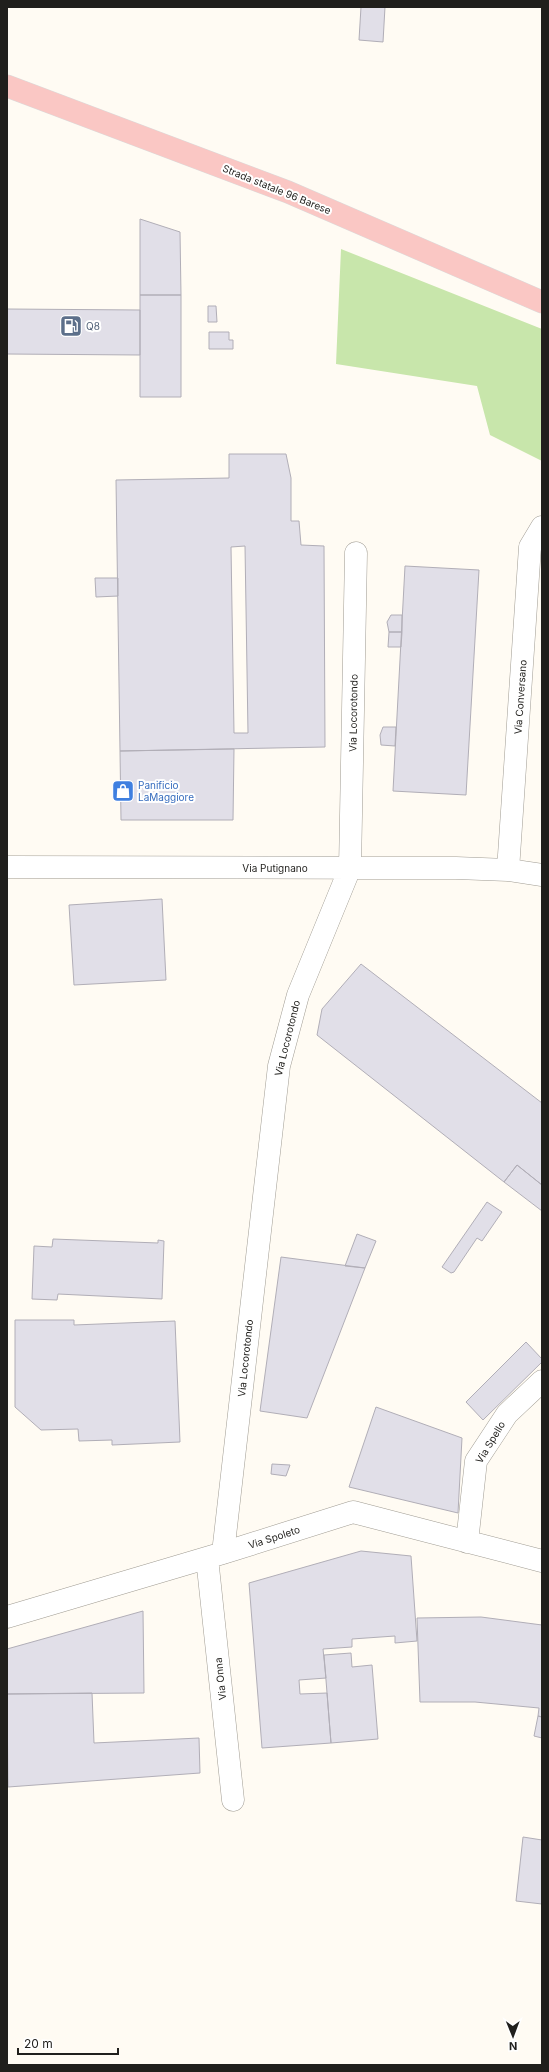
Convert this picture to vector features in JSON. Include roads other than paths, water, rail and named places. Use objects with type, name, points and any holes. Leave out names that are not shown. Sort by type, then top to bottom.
[{"type":"main road","name":"Strada statale 96 Barese","points":[[7,86],[288,192],[542,302]]},
{"type":"street","name":"Via Conversano","points":[[508,870],[530,547],[542,527]]},
{"type":"street","name":"Via Locorotondo","points":[[215,1556],[279,1066],[298,995],[350,868],[356,553]]},
{"type":"street","name":"Via Putignano","points":[[7,867],[508,870],[542,875]]},
{"type":"street","name":"Via Spello","points":[[467,1542],[476,1461],[507,1414],[542,1381]]},
{"type":"street","name":"Via Spoleto","points":[[7,1617],[215,1556],[353,1512],[542,1561]]},
{"type":"street","name":"Via Onna","points":[[215,1556],[233,1800]]},
{"type":"place","name":"Q8","points":[[71,326]]},
{"type":"place","name":"Panificio LaMaggiore","points":[[123,791]]}]
